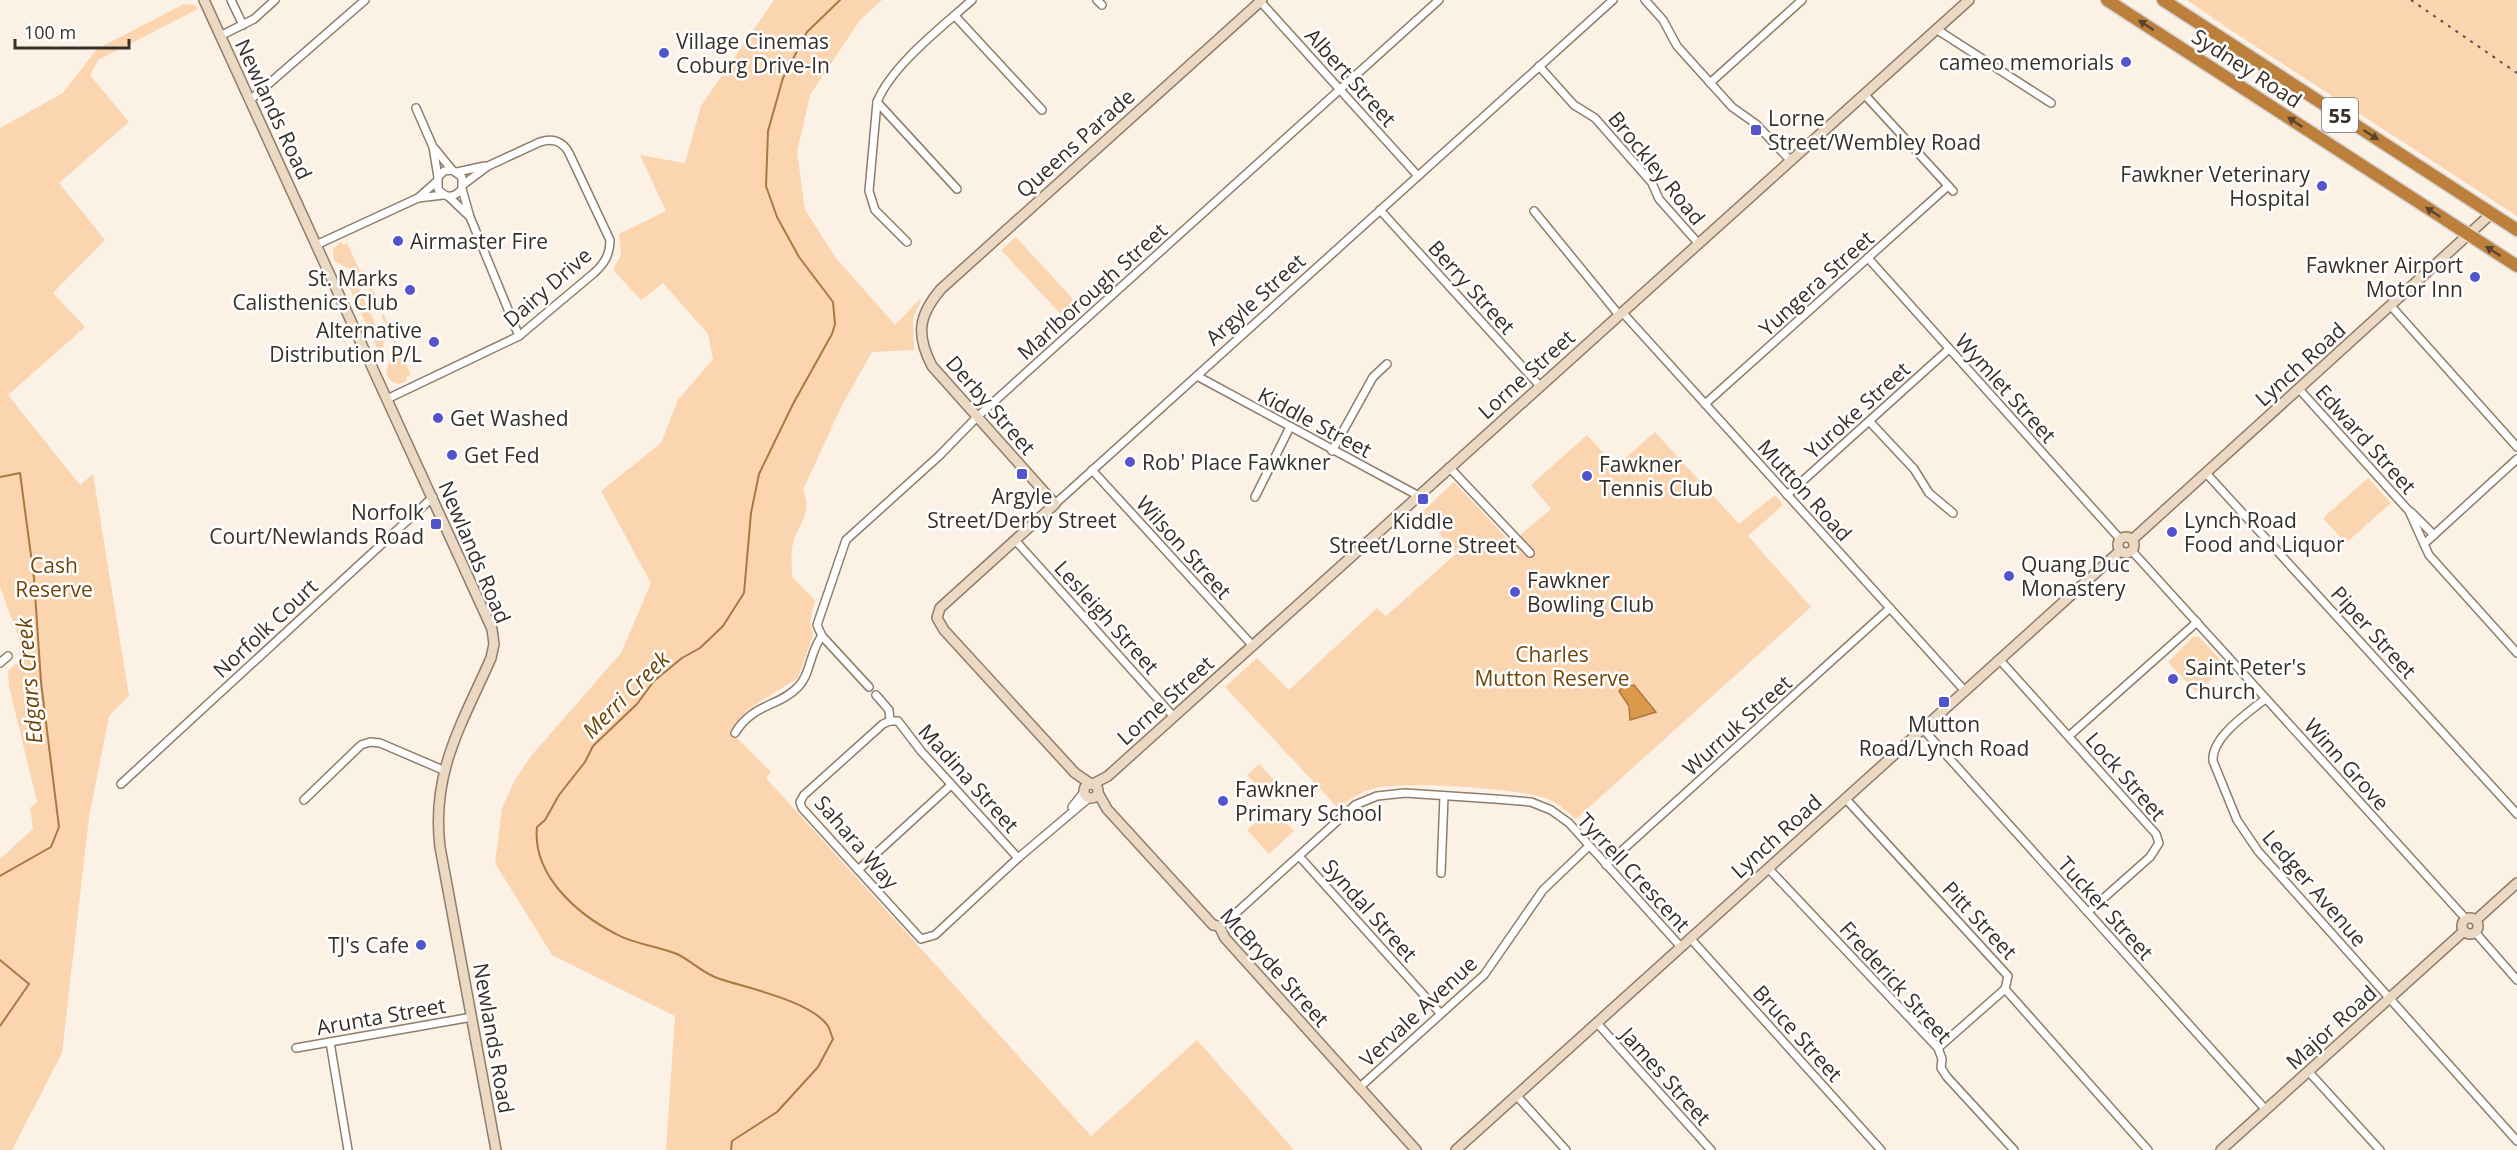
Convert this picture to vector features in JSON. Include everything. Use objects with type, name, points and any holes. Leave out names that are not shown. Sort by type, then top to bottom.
[{"type":"highway","name":"Sydney Road","points":[[2107,0],[2517,266]]},
{"type":"highway","name":"Sydney Road","points":[[2163,0],[2517,230]]},
{"type":"street","name":"Newlands Road","points":[[204,0],[492,629],[494,644],[491,658],[443,770],[437,810],[438,828],[496,1150]]},
{"type":"street","points":[[231,0],[243,25]]},
{"type":"street","points":[[220,36],[254,19],[275,0]]},
{"type":"street","points":[[250,100],[365,0]]},
{"type":"street","points":[[907,242],[875,210],[869,191],[877,102],[896,72],[972,0]]},
{"type":"street","name":"Albert Street","points":[[1260,0],[1418,176]]},
{"type":"street","name":"Queens Parade","points":[[922,320],[930,302],[941,289],[1260,0]]},
{"type":"street","name":"Marlborough Street","points":[[822,636],[818,631],[817,621],[846,540],[939,456],[977,417],[1439,0]]},
{"type":"street","name":"Argyle Street","points":[[944,630],[937,618],[940,608],[1613,0]]},
{"type":"street","points":[[1645,0],[1663,20],[1677,46],[1710,83],[1732,107],[1756,124],[1790,160]]},
{"type":"street","points":[[1710,83],[1802,0]]},
{"type":"street","name":"Lorne Street","points":[[921,939],[935,935],[1251,645],[1969,0]]},
{"type":"street","points":[[954,16],[1042,110]]},
{"type":"street","points":[[1936,29],[2051,103]]},
{"type":"street","name":"Brockley Road","points":[[1539,66],[1574,105],[1595,118],[1652,183],[1659,200],[1698,243]]},
{"type":"street","name":"Yungera Street","points":[[1705,404],[1868,258],[1951,188],[1864,94]]},
{"type":"street","points":[[877,102],[957,189]]},
{"type":"street","points":[[416,108],[433,147],[438,189],[470,217]]},
{"type":"street","name":"Dairy Drive","points":[[387,399],[519,336],[601,266],[608,254],[610,240],[569,153],[559,142],[547,139],[488,166],[463,187]]},
{"type":"street","points":[[433,147],[455,171],[463,187],[470,217],[519,336]]},
{"type":"street","name":"Dairy Drive","points":[[455,171],[488,166]]},
{"type":"street","points":[[316,245],[418,198],[444,171],[455,171]]},
{"type":"street","points":[[418,198],[457,195],[463,187]]},
{"type":"street","name":"Berry Street","points":[[1380,210],[1539,385]]},
{"type":"street","name":"Mutton Road","points":[[1534,211],[1620,313],[1964,690]]},
{"type":"street","name":"Lynch Road","points":[[2133,539],[2491,214]]},
{"type":"street","name":"Wymlet Street","points":[[1868,258],[2120,539]]},
{"type":"street","points":[[2391,306],[2517,447]]},
{"type":"street","name":"Derby Street","points":[[922,320],[920,330],[922,347],[932,366],[1055,504]]},
{"type":"street","name":"Yuroke Street","points":[[1787,495],[1949,349]]},
{"type":"street","points":[[1332,451],[1373,377],[1387,364]]},
{"type":"street","name":"Kiddle Street","points":[[1197,376],[1417,495]]},
{"type":"street","name":"Edward Street","points":[[2299,389],[2409,511],[2434,534]]},
{"type":"street","points":[[1870,422],[1914,470],[1929,493],[1953,513]]},
{"type":"street","points":[[1255,497],[1290,427]]},
{"type":"street","points":[[2424,544],[2517,459]]},
{"type":"street","points":[[1449,467],[1530,553]]},
{"type":"street","name":"Wilson Street","points":[[1092,470],[1251,645]]},
{"type":"street","name":"Piper Street","points":[[2206,473],[2517,814]]},
{"type":"street","name":"Norfolk Court","points":[[121,784],[433,497]]},
{"type":"street","name":"Edward Street","points":[[2409,511],[2429,555],[2517,653]]},
{"type":"street","points":[[2126,536],[2133,539],[2132,551],[2127,553],[2120,551],[2118,546],[2120,539],[2126,536]]},
{"type":"street","name":"Lesleigh Street","points":[[1015,540],[1174,717]]},
{"type":"street","name":"Lynch Road","points":[[1456,1150],[2120,551]]},
{"type":"street","name":"Winn Grove","points":[[2132,551],[2466,919]]},
{"type":"street","name":"Wurruk Street","points":[[1606,865],[1890,608]]},
{"type":"street","points":[[2069,736],[2197,622]]},
{"type":"street","name":"McBryde Street","points":[[944,630],[1213,925],[1219,926],[1225,938],[1416,1150]]},
{"type":"street","points":[[735,733],[747,716],[798,687],[814,647],[822,636],[869,687]]},
{"type":"street","points":[[0,663],[8,656]]},
{"type":"street","name":"Lock Street","points":[[1999,659],[2156,834],[2159,843],[2150,857],[2088,912]]},
{"type":"street","name":"Madina Street","points":[[876,695],[889,710],[890,721],[898,721],[951,785],[1018,858]]},
{"type":"street","name":"Ledger Avenue","points":[[2265,699],[2220,738],[2212,753],[2233,812],[2258,851],[2517,1141]]},
{"type":"street","name":"Sahara Way","points":[[890,721],[883,724],[804,795],[800,802],[802,808],[921,939]]},
{"type":"street","name":"Tucker Street","points":[[1922,728],[2266,1110]]},
{"type":"street","points":[[304,800],[362,745],[370,742],[380,743],[443,770]]},
{"type":"street","points":[[858,870],[951,785]]},
{"type":"street","name":"Tyrrell Crescent","points":[[1219,926],[1355,805],[1377,796],[1404,793],[1531,802],[1551,810],[1569,824],[1681,947]]},
{"type":"street","points":[[1441,873],[1444,796]]},
{"type":"street","name":"Pitt Street","points":[[1845,798],[2008,976],[2005,989],[2148,1150]]},
{"type":"street","name":"Vervale Avenue","points":[[1360,1088],[1484,975],[1543,891],[1588,847]]},
{"type":"street","name":"Syndal Street","points":[[1299,856],[1440,1013]]},
{"type":"street","name":"Frederick Street","points":[[1768,868],[1938,1048],[1942,1059],[1941,1068],[1947,1077],[2014,1150]]},
{"type":"street","points":[[2476,920],[2517,883]]},
{"type":"street","points":[[2466,919],[2476,920],[2478,926],[2475,932],[2470,934],[2464,931],[2462,924],[2466,919]]},
{"type":"street","name":"Major Road","points":[[2222,1150],[2464,931]]},
{"type":"street","points":[[2475,932],[2517,980]]},
{"type":"street","name":"Bruce Street","points":[[1690,938],[1881,1150]]},
{"type":"street","points":[[1938,1048],[2005,989]]},
{"type":"street","name":"Arunta Street","points":[[296,1048],[471,1017]]},
{"type":"street","name":"James Street","points":[[1597,1023],[1711,1150]]},
{"type":"street","points":[[330,1042],[348,1150]]},
{"type":"street","points":[[2308,1071],[2380,1150]]},
{"type":"street","points":[[1516,1095],[1566,1150]]},
{"type":"green space","points":[[774,0],[882,0],[860,20],[810,95],[797,152],[805,210],[836,258],[895,325],[920,299],[921,301],[913,318],[914,350],[872,352],[842,405],[803,490],[806,506],[792,548],[792,577],[815,600],[810,621],[813,635],[798,678],[747,710],[730,731],[771,772],[766,778],[1091,1136],[1197,1040],[1294,1150],[666,1150],[675,1016],[552,955],[495,863],[502,808],[515,780],[531,756],[621,653],[651,583],[601,491],[661,443],[678,400],[713,359],[708,334],[663,283],[641,300],[613,270],[621,255],[619,234],[666,211],[640,155],[685,163],[701,106]]},
{"type":"green space","points":[[2187,0],[2517,0],[2517,216],[2232,31]]},
{"type":"green space","name":"Cash Reserve","points":[[184,4],[195,5],[198,9],[98,60],[90,75],[129,122],[59,183],[105,240],[53,293],[85,327],[8,395],[80,485],[93,474],[129,696],[109,716],[89,817],[62,1053],[12,1150],[0,1150],[0,859],[33,829],[30,808],[37,802],[9,686],[8,671],[20,660],[19,638],[0,587],[0,128],[63,93],[97,49]]},
{"type":"green space","points":[[1016,237],[1082,309],[1068,322],[1001,250]]},
{"type":"green space","points":[[341,242],[343,245],[347,243],[360,271],[364,271],[379,303],[375,302],[362,275],[334,261],[333,249]]},
{"type":"green space","points":[[345,278],[356,282],[384,343],[380,355]]},
{"type":"green space","points":[[383,313],[411,375],[406,377],[407,381],[399,384],[392,382],[386,374],[394,343],[382,317]]},
{"type":"green space","name":"Charles Mutton Reserve","points":[[1655,432],[1739,524],[1775,495],[1783,505],[1748,536],[1811,607],[1576,819],[1557,804],[1531,794],[1460,787],[1410,785],[1375,788],[1360,794],[1338,808],[1225,687],[1257,658],[1289,690],[1377,608],[1386,616],[1457,553],[1421,513],[1454,482],[1511,543],[1551,509],[1531,485],[1587,435],[1616,466]]},
{"type":"green space","points":[[2368,478],[2391,503],[2346,543],[2323,518]]},
{"type":"green space","points":[[2194,636],[2199,637],[2226,666],[2197,693],[2168,662]]},
{"type":"green space","points":[[1259,764],[1283,790],[1271,801],[1247,775]]},
{"type":"green space","points":[[1273,808],[1294,831],[1269,854],[1247,830]]},
{"type":"shaded area","points":[[1634,685],[1656,712],[1630,720],[1629,706],[1619,691],[1623,687]]},
{"type":"waterway","name":"Merri Creek","points":[[731,1150],[732,1141],[777,1112],[818,1067],[833,1039],[828,1026],[808,1009],[762,991],[714,977],[677,954],[623,937],[586,916],[560,891],[550,877],[537,845],[537,827],[545,820],[559,795],[585,762],[593,746],[637,704],[654,681],[682,658],[700,648],[723,626],[744,593],[751,513],[759,474],[793,404],[832,334],[835,324],[833,302],[799,257],[777,217],[766,186],[768,131],[783,78],[807,32],[840,0]]},
{"type":"waterway","name":"Edgars Creek","points":[[0,477],[20,473],[34,578],[41,682],[59,827],[51,847],[0,876]]},
{"type":"waterway","name":"Edgars Creek","points":[[0,960],[29,984],[0,1026]]},
{"type":"railway","points":[[2411,0],[2517,73]]},
{"type":"place","name":"Village Cinemas Coburg Drive-In","points":[[664,53]]},
{"type":"place","name":"cameo memorials","points":[[2126,62]]},
{"type":"place","name":"Lorne Street/Wembley Road","points":[[1756,130]]},
{"type":"place","name":"Fawkner Veterinary Hospital","points":[[2322,186]]},
{"type":"place","name":"Airmaster Fire","points":[[398,241]]},
{"type":"place","name":"Fawkner Airport Motor Inn","points":[[2475,277]]},
{"type":"place","name":"St. Marks Calisthenics Club","points":[[410,290]]},
{"type":"place","name":"Alternative Distribution P/L","points":[[434,342]]},
{"type":"place","name":"Get Washed","points":[[438,418]]},
{"type":"place","name":"Get Fed","points":[[452,455]]},
{"type":"place","name":"Rob' Place Fawkner","points":[[1130,462]]},
{"type":"place","name":"Argyle Street/Derby Street","points":[[1022,474]]},
{"type":"place","name":"Fawkner Tennis Club","points":[[1587,476]]},
{"type":"place","name":"Kiddle Street/Lorne Street","points":[[1423,499]]},
{"type":"place","name":"Norfolk Court/Newlands Road","points":[[436,524]]},
{"type":"place","name":"Lynch Road Food and Liquor","points":[[2172,532]]},
{"type":"place","name":"Quang Duc Monastery","points":[[2009,576]]},
{"type":"place","name":"Fawkner Bowling Club","points":[[1515,592]]},
{"type":"place","name":"Saint Peter's Church","points":[[2173,679]]},
{"type":"place","name":"Mutton Road/Lynch Road","points":[[1944,702]]},
{"type":"place","name":"Fawkner Primary School","points":[[1223,801]]},
{"type":"place","name":"TJ's Cafe","points":[[421,945]]}]
